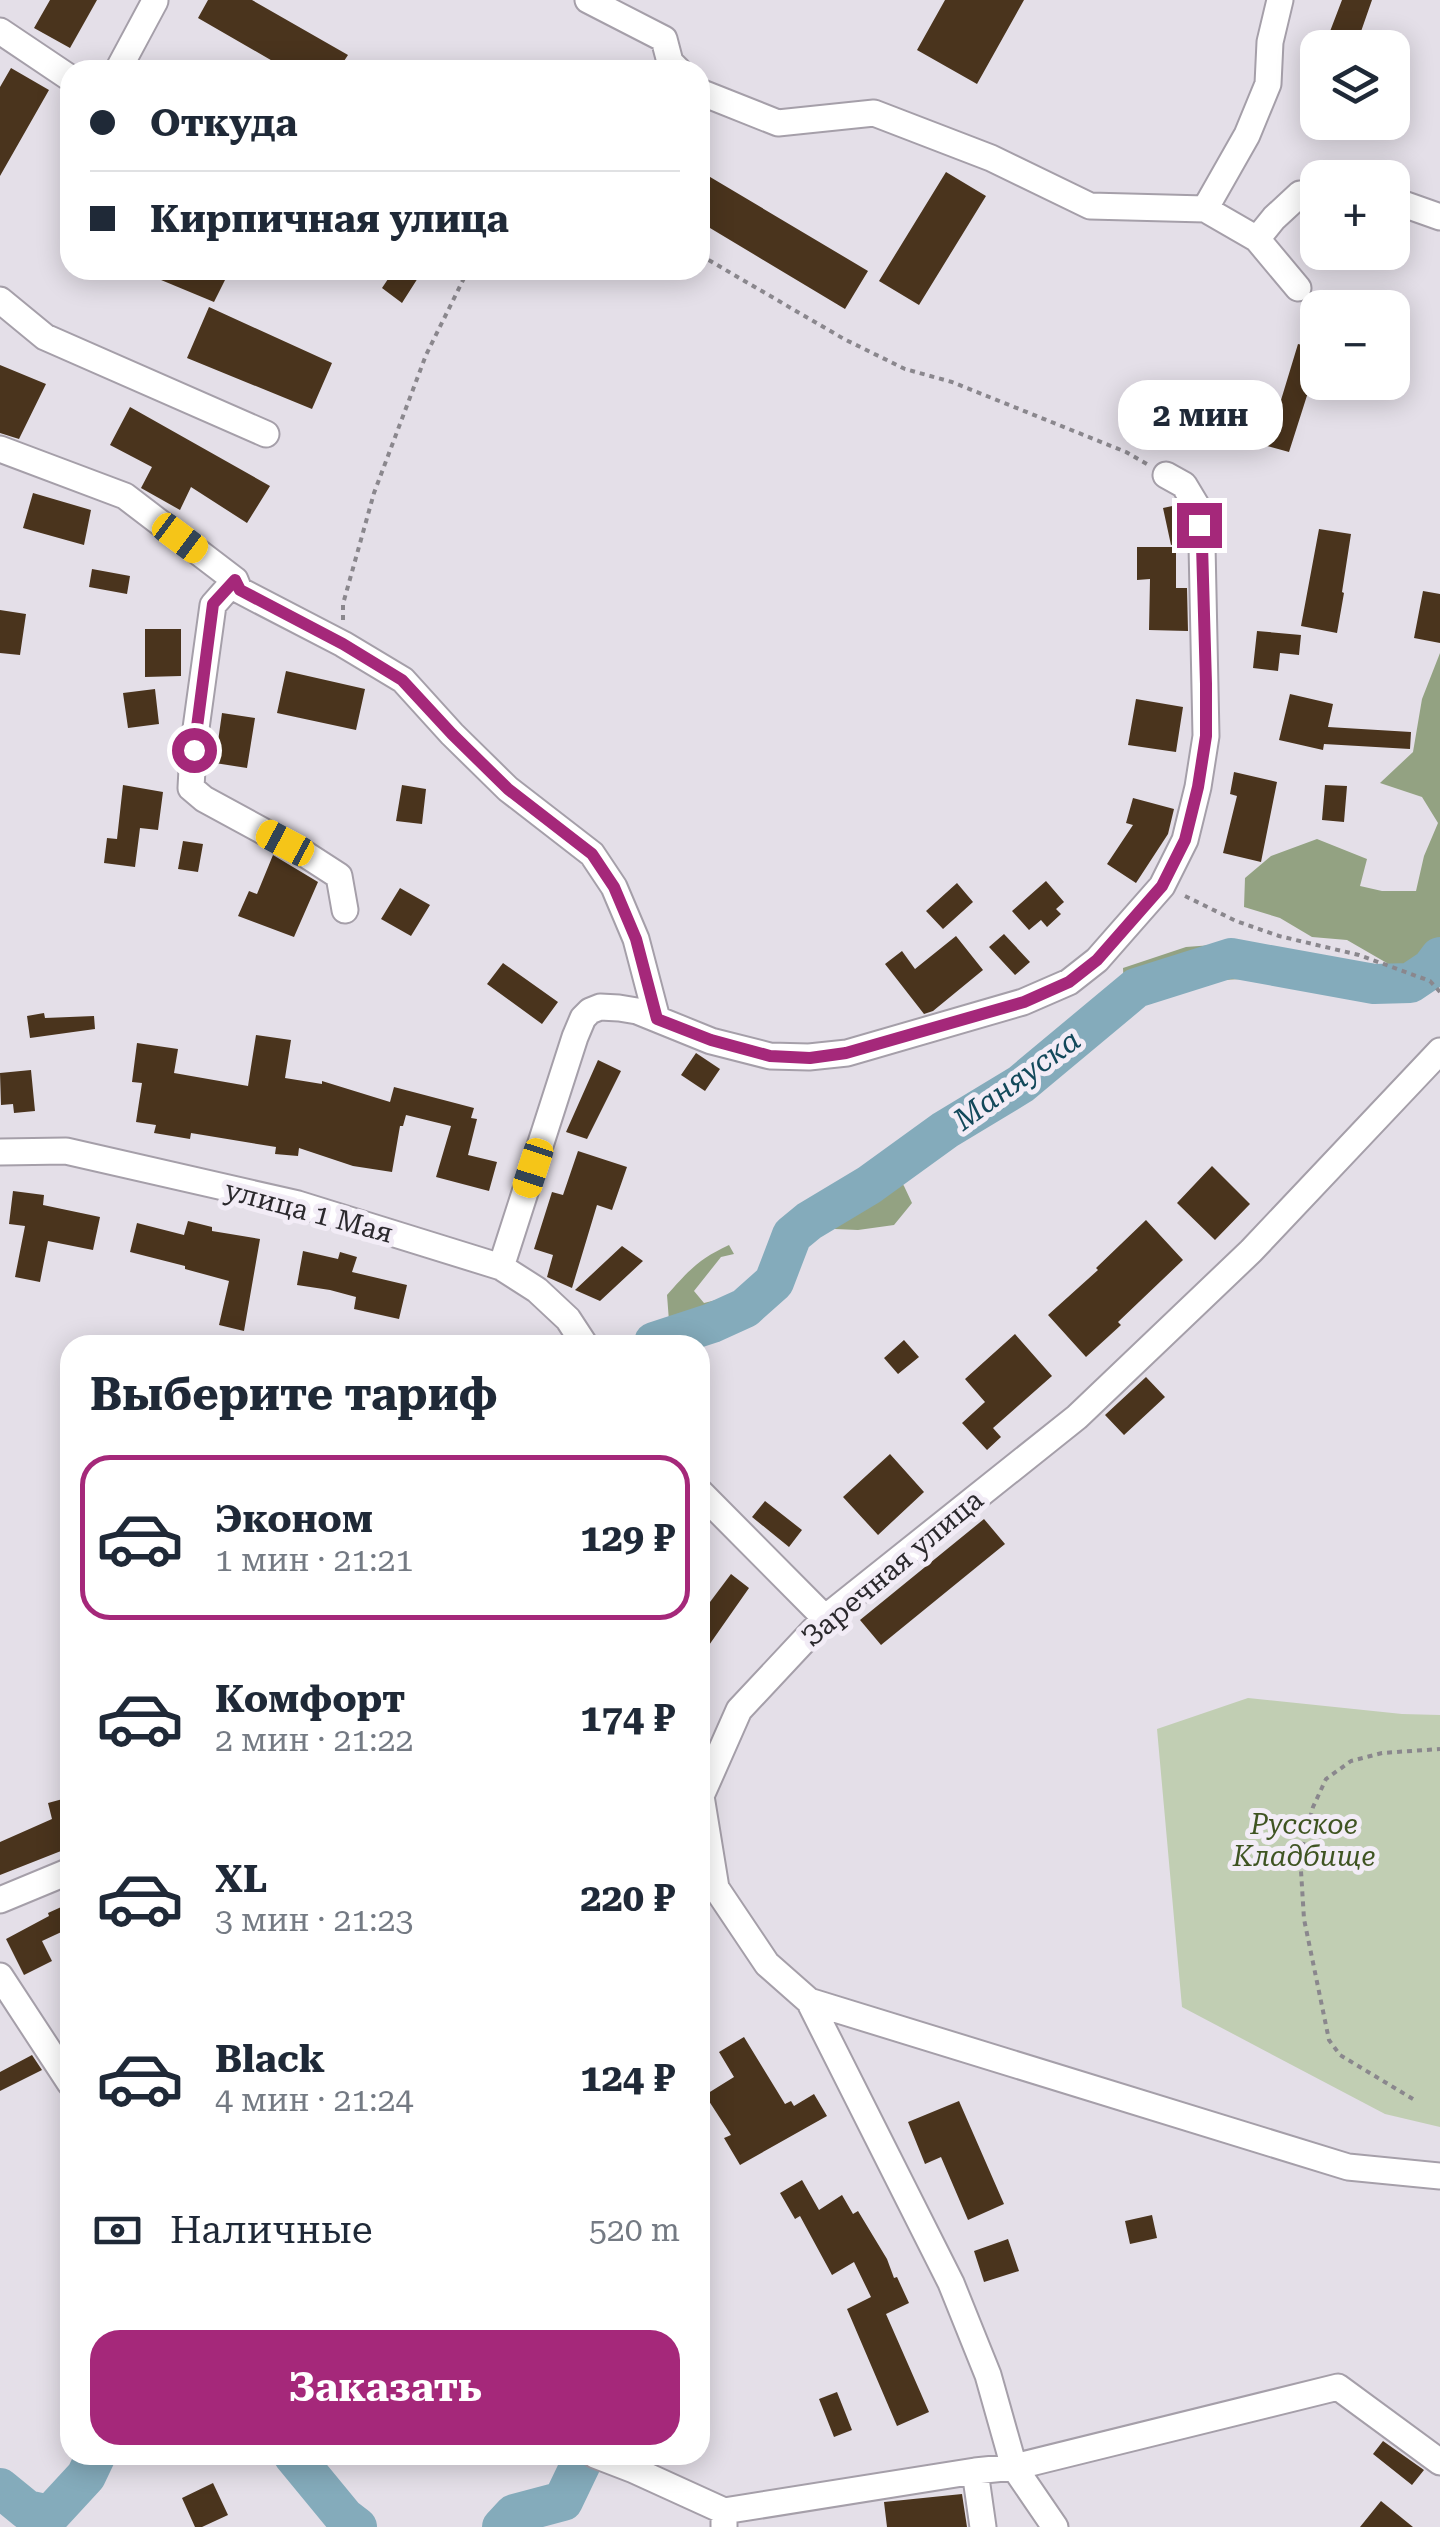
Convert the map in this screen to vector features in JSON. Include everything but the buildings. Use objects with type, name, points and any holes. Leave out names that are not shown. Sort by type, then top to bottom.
[{"type":"street","points":[[1205,209],[1247,135],[1268,84],[1270,42],[1280,0]]},
{"type":"street","points":[[124,60],[156,1]]},
{"type":"street","points":[[594,2],[664,39],[669,60]]},
{"type":"street","points":[[0,31],[60,71]]},
{"type":"street","points":[[710,96],[778,123],[874,113],[991,158],[1090,206],[1205,209],[1257,239],[1298,288]]},
{"type":"street","points":[[1257,239],[1300,194]]},
{"type":"street","points":[[1410,206],[1440,217]]},
{"type":"street","points":[[0,300],[45,337],[266,434]]},
{"type":"street","points":[[0,450],[125,496],[235,580],[240,590],[402,680],[508,789],[592,854],[614,887],[636,939],[657,1019]]},
{"type":"street","points":[[501,1267],[575,1037],[590,1011],[637,1011],[711,1040],[770,1056],[810,1058],[846,1053],[1024,1002],[1069,982],[1097,960],[1162,886],[1185,840],[1206,736],[1202,545],[1196,505],[1184,485],[1166,475]]},
{"type":"street","points":[[235,580],[213,604],[191,788],[338,876],[344,910]]},
{"type":"street","name":"Заречная улица","points":[[710,1776],[739,1710],[825,1618],[1077,1417],[1252,1251],[1440,1051]]},
{"type":"street","name":"улица 1 Мая","points":[[0,1152],[66,1151],[220,1186],[298,1204],[501,1267],[568,1318],[579,1335]]},
{"type":"street","points":[[710,1502],[825,1618]]},
{"type":"street","name":"Заречная улица","points":[[710,1851],[716,1888],[767,1964],[809,2001],[951,2283],[988,2375],[1014,2467],[1055,2527]]},
{"type":"street","points":[[0,1900],[60,1875]]},
{"type":"street","points":[[0,1976],[60,2068]]},
{"type":"street","points":[[809,2001],[1348,2167],[1440,2176]]},
{"type":"street","points":[[621,2465],[724,2519],[974,2471],[1014,2467],[1338,2387],[1440,2462]]},
{"type":"street","points":[[974,2471],[983,2527]]},
{"type":"path","points":[[710,260],[905,370],[952,382],[1126,452],[1166,475]]},
{"type":"path","points":[[343,644],[343,604],[374,493],[426,354],[463,280]]},
{"type":"path","points":[[1162,886],[1236,922],[1359,955],[1430,981],[1440,992]]},
{"type":"path","points":[[1412,2099],[1340,2054],[1329,2040],[1304,1918],[1300,1856],[1326,1780],[1352,1762],[1382,1753],[1440,1749]]},
{"type":"green space","points":[[1440,653],[1440,959],[1391,989],[1342,992],[1296,976],[1171,983],[1124,990],[1123,968],[1186,947],[1238,943],[1392,966],[1347,940],[1312,937],[1280,918],[1244,907],[1245,878],[1271,856],[1317,839],[1367,859],[1360,886],[1382,891],[1416,891],[1424,856],[1438,823],[1422,797],[1380,783],[1413,752],[1422,699]]},
{"type":"green space","points":[[888,1162],[912,1203],[894,1225],[835,1229],[824,1203],[852,1176]]},
{"type":"green space","points":[[729,1245],[734,1254],[721,1257],[694,1291],[704,1303],[731,1299],[673,1335],[656,1335],[669,1321],[667,1295],[710,1255]]},
{"type":"green space","name":"Русское Кладбище","points":[[1248,1698],[1440,1715],[1440,2127],[1385,2114],[1182,2007],[1157,1729]]},
{"type":"waterway","name":"Маняуска","points":[[675,1335],[745,1308],[774,1282],[792,1235],[809,1221],[1021,1084],[1136,988],[1231,958],[1374,984],[1410,983],[1431,969],[1440,957]]},
{"type":"waterway","name":"Маняуска","points":[[0,2488],[27,2510],[50,2515],[91,2465]]},
{"type":"waterway","name":"Маняуска","points":[[301,2465],[357,2527]]},
{"type":"waterway","name":"Маняуска","points":[[502,2527],[514,2514],[563,2501],[580,2465]]},
{"type":"route","points":[[194,750],[213,604],[235,580],[240,590],[402,680],[508,789],[592,854],[614,887],[636,939],[657,1019],[711,1040],[770,1056],[810,1058],[846,1053],[1024,1002],[1069,982],[1097,960],[1162,886],[1185,840],[1206,736],[1199,525]]}]
